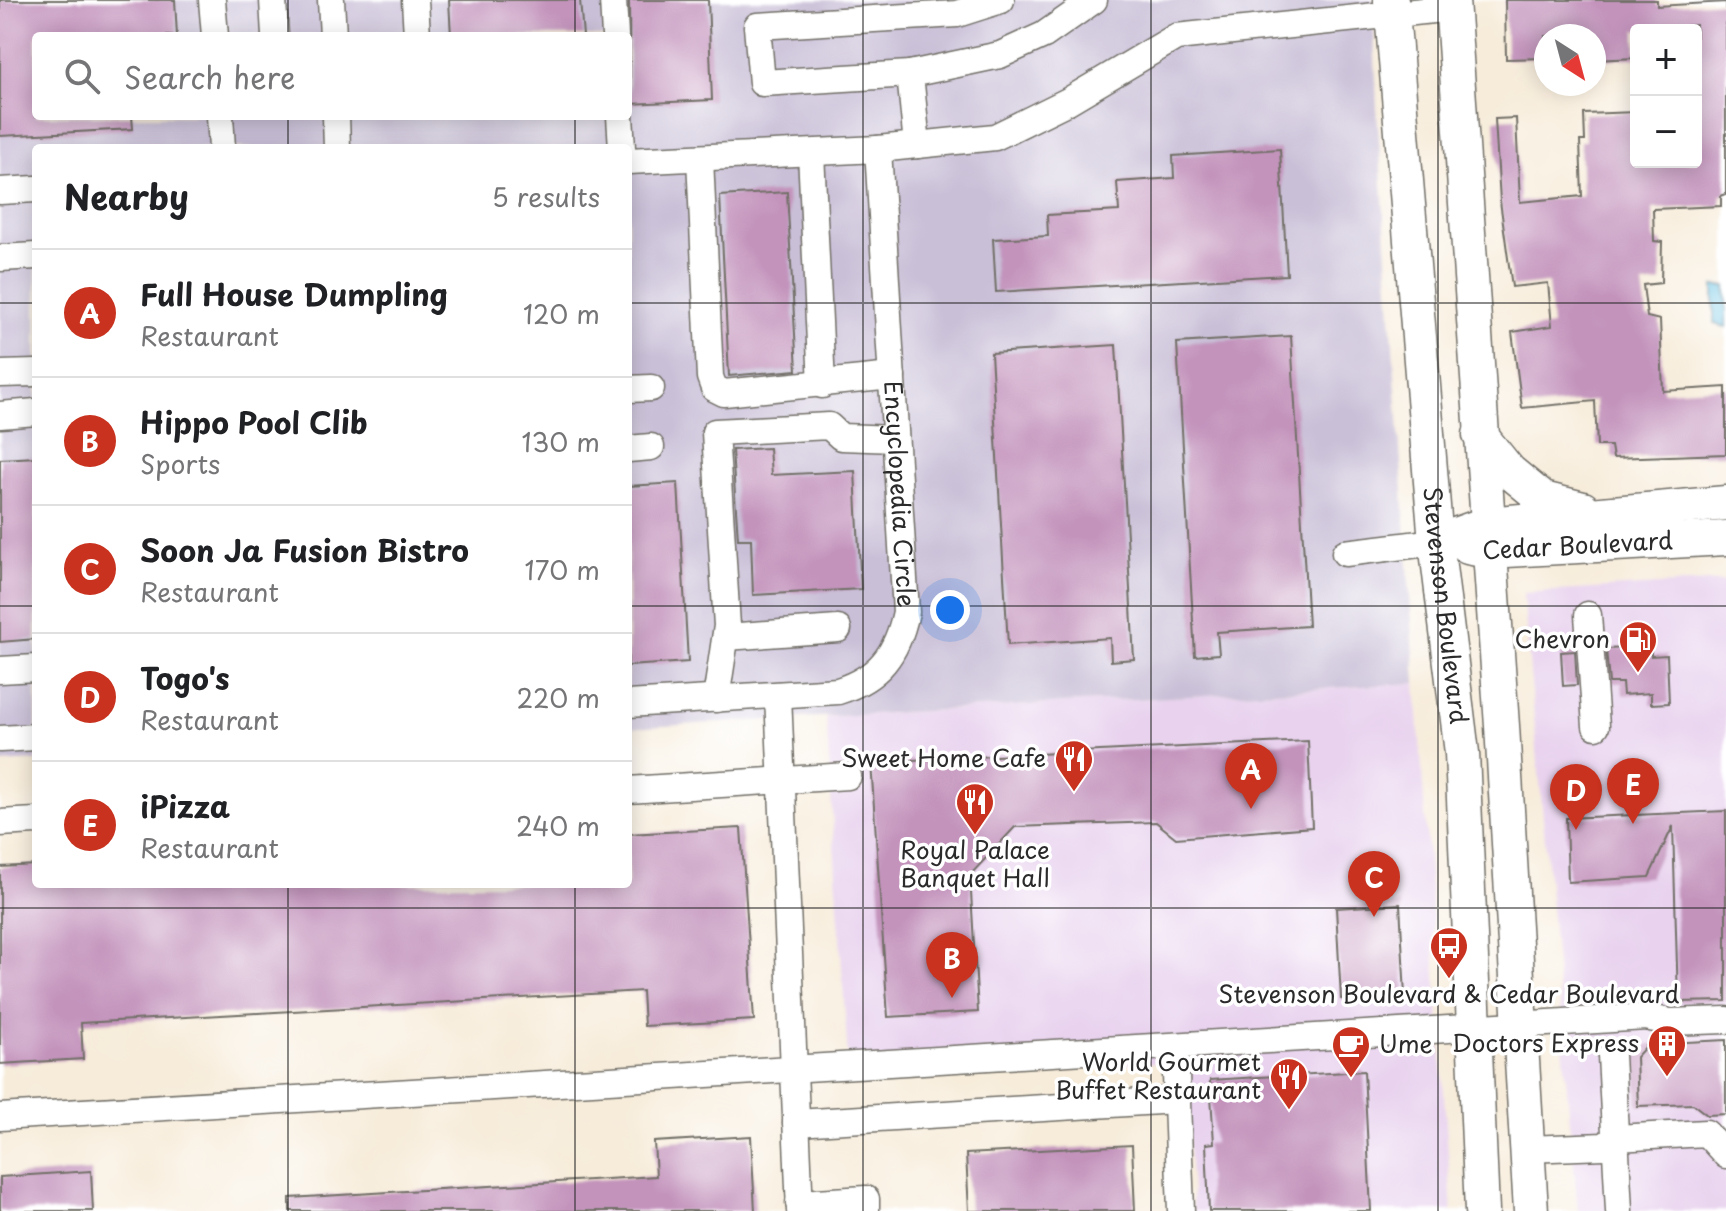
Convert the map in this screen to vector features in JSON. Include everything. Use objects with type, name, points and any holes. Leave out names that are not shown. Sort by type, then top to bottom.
[{"type":"main road","name":"Stevenson Boulevard","points":[[1452,4],[1531,1211]]},
{"type":"main road","name":"Stevenson Boulevard","points":[[1391,6],[1436,542],[1462,753],[1482,1211]]},
{"type":"main road","points":[[1480,435],[1509,471],[1543,499],[1607,514]]},
{"type":"main road","name":"Cedar Boulevard","points":[[1436,542],[1487,537],[1607,514],[1726,503]]},
{"type":"main road","name":"Cedar Boulevard","points":[[1487,537],[1726,538]]},
{"type":"street","points":[[212,0],[215,32]]},
{"type":"street","points":[[273,0],[275,32]]},
{"type":"street","points":[[331,0],[333,32]]},
{"type":"street","points":[[415,0],[417,32]]},
{"type":"street","points":[[613,0],[615,32]]},
{"type":"street","points":[[1001,0],[957,14],[899,9],[757,26],[762,83],[910,74],[1000,55],[1044,35],[1094,0]]},
{"type":"street","points":[[632,161],[878,149],[995,137],[1068,101],[1176,37],[1391,6],[1452,4]]},
{"type":"street","points":[[910,74],[917,145]]},
{"type":"street","points":[[220,120],[222,144]]},
{"type":"street","points":[[336,120],[337,144]]},
{"type":"street","points":[[620,120],[622,144]]},
{"type":"street","name":"Encyclopedia Circle","points":[[632,704],[838,691],[861,684],[884,666],[900,641],[906,612],[878,149]]},
{"type":"street","points":[[811,153],[822,385]]},
{"type":"street","points":[[700,158],[714,388],[724,393],[892,376]]},
{"type":"street","points":[[0,191],[32,189]]},
{"type":"street","points":[[0,258],[32,256]]},
{"type":"street","points":[[0,374],[32,373]]},
{"type":"street","points":[[0,415],[32,412]]},
{"type":"street","points":[[716,699],[726,637],[715,432],[829,426],[841,437],[895,439]]},
{"type":"street","points":[[1345,553],[1436,542]]},
{"type":"street","points":[[1588,615],[1596,726]]},
{"type":"street","points":[[726,637],[838,629]]},
{"type":"street","points":[[0,670],[32,668]]},
{"type":"street","points":[[778,695],[800,1207],[866,1199],[866,1211]]},
{"type":"street","points":[[0,739],[32,737]]},
{"type":"street","points":[[632,790],[848,776]]},
{"type":"street","points":[[0,823],[32,821]]},
{"type":"street","points":[[0,1117],[1646,1017],[1669,1022],[1726,1020]]},
{"type":"street","points":[[1175,1047],[1181,1211]]},
{"type":"street","points":[[1611,1055],[1619,1211]]},
{"type":"street","points":[[796,1123],[1177,1100]]},
{"type":"street","points":[[1527,1149],[1604,1146],[1616,1138],[1706,1133],[1726,1155]]},
{"type":"shaded area","points":[[0,0],[1373,0],[1377,111],[1416,683],[632,728],[632,144],[32,144],[32,761],[0,763]]},
{"type":"shaded area","points":[[1726,581],[1726,1211],[1578,1211],[1523,593]]},
{"type":"shaded area","points":[[1416,683],[1452,1211],[1193,1211],[1184,1061],[849,1077],[826,717]]},
{"type":"water","points":[[1714,286],[1726,286],[1726,327],[1714,324]]},
{"type":"building","points":[[0,0],[175,0],[177,32],[32,32],[32,120],[132,120],[133,129],[0,136]]},
{"type":"building","points":[[449,0],[580,0],[583,32],[451,32]]},
{"type":"building","points":[[629,0],[708,0],[712,100],[632,104],[632,32],[629,32]]},
{"type":"building","points":[[1505,0],[1657,0],[1657,6],[1726,2],[1726,194],[1721,196],[1721,206],[1653,209],[1654,241],[1662,242],[1661,283],[1643,285],[1647,317],[1660,320],[1663,391],[1726,387],[1726,454],[1613,458],[1611,446],[1597,446],[1595,401],[1522,408],[1512,332],[1552,326],[1548,283],[1512,287],[1500,201],[1495,119],[1516,118],[1520,202],[1582,196],[1580,141],[1585,141],[1584,114],[1630,112],[1630,168],[1702,168],[1702,24],[1630,24],[1630,58],[1606,59],[1606,24],[1534,24],[1534,58],[1506,59]]},
{"type":"building","points":[[1280,149],[1287,275],[996,292],[993,239],[1048,236],[1047,215],[1119,211],[1117,182],[1174,178],[1173,156]]},
{"type":"building","points":[[787,192],[797,370],[729,376],[720,196]]},
{"type":"building","points":[[1291,336],[1308,626],[1217,632],[1219,654],[1195,656],[1177,343]]},
{"type":"building","points":[[1116,345],[1134,659],[1111,661],[1110,638],[1008,645],[991,353]]},
{"type":"building","points":[[769,448],[771,475],[855,471],[861,589],[753,595],[751,539],[738,539],[732,450]]},
{"type":"building","points":[[32,457],[32,639],[0,642],[0,459]]},
{"type":"building","points":[[678,483],[688,662],[632,666],[632,486]]},
{"type":"building","points":[[1651,647],[1651,656],[1667,655],[1669,703],[1651,704],[1651,693],[1623,695],[1622,683],[1609,683],[1606,649]]},
{"type":"building","points":[[1575,651],[1577,685],[1563,686],[1561,652]]},
{"type":"building","points":[[1308,741],[1312,827],[1176,838],[1156,822],[1015,827],[970,875],[978,1012],[888,1017],[871,762]]},
{"type":"building","points":[[1726,811],[1726,1001],[1678,1002],[1673,826],[1649,877],[1568,882],[1566,818]]},
{"type":"building","points":[[741,828],[754,1020],[644,1026],[642,991],[81,1023],[83,1059],[0,1064],[0,867],[32,865],[32,888],[632,888],[632,834]]},
{"type":"building","points":[[1400,904],[1405,996],[1341,999],[1336,908]]},
{"type":"building","name":"Doctors Express","points":[[1726,1040],[1726,1114],[1707,1115],[1693,1104],[1638,1106],[1636,1057],[1648,1044]]},
{"type":"building","name":"World Gourmet Buffet Restaurant","points":[[1364,1071],[1371,1211],[1209,1211],[1206,1144],[1214,1143],[1210,1080]]},
{"type":"building","points":[[751,1136],[755,1211],[290,1211],[290,1198],[656,1176],[654,1142]]},
{"type":"building","points":[[1132,1145],[1135,1211],[969,1211],[966,1154]]},
{"type":"building","points":[[91,1171],[93,1211],[0,1211],[0,1177]]},
{"type":"place","name":"Chevron","points":[[1638,674]]},
{"type":"place","name":"Sweet Home Cafe","points":[[1074,793]]},
{"type":"place","name":"Full House Dumpling","points":[[1251,809]]},
{"type":"place","name":"iPizza","points":[[1633,824]]},
{"type":"place","name":"Togo's","points":[[1576,830]]},
{"type":"place","name":"Royal Palace Banquet Hall","points":[[975,836]]},
{"type":"place","name":"Soon Ja Fusion Bistro","points":[[1374,917]]},
{"type":"place","name":"Stevenson Boulevard & Cedar Boulevard","points":[[1449,980]]},
{"type":"place","name":"Hippo Pool Clib","points":[[952,998]]},
{"type":"place","name":"Doctors Express","points":[[1667,1078]]},
{"type":"place","name":"Ume","points":[[1351,1079]]},
{"type":"place","name":"World Gourmet Buffet Restaurant","points":[[1289,1111]]}]
